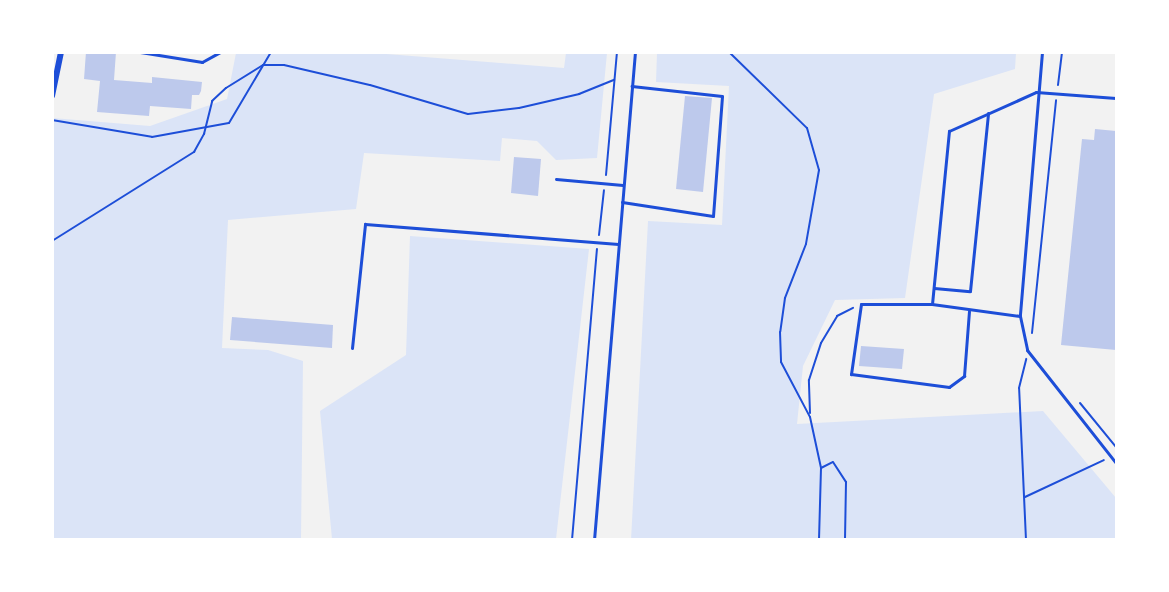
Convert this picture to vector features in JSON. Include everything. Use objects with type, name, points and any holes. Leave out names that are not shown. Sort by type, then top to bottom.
[{"type":"street","points":[[52,96],[61,52]]},
{"type":"lane","points":[[140,52],[202,62],[220,52]]},
{"type":"lane","points":[[594,540],[635,52]]},
{"type":"lane","points":[[1042,52],[1036,92],[1020,316],[1027,350],[1109,458],[1116,463]]},
{"type":"lane","points":[[622,202],[713,216],[722,96],[632,86]]},
{"type":"lane","points":[[932,304],[949,131],[1036,92],[1116,99]]},
{"type":"lane","points":[[934,288],[970,291],[988,113]]},
{"type":"lane","points":[[556,179],[623,185]]},
{"type":"lane","points":[[352,348],[365,224],[618,244]]},
{"type":"lane","points":[[969,311],[964,376],[949,387],[851,374],[861,304],[932,304],[969,311],[1020,316]]},
{"type":"path","points":[[52,120],[152,136],[229,123],[271,52]]},
{"type":"path","points":[[572,540],[617,52]]},
{"type":"path","points":[[729,52],[807,128],[819,170],[806,244],[785,298],[780,332],[781,362],[810,416]]},
{"type":"path","points":[[1034,342],[1056,94],[1062,52]]},
{"type":"path","points":[[52,241],[194,152],[205,127],[212,101],[263,65],[284,65],[369,85],[468,114],[549,101],[614,80]]},
{"type":"path","points":[[819,540],[821,468],[810,416],[809,380],[821,343],[837,316],[861,304]]},
{"type":"path","points":[[1026,540],[1019,388],[1027,350]]},
{"type":"path","points":[[1072,394],[1116,447]]},
{"type":"path","points":[[1024,497],[1109,458]]},
{"type":"path","points":[[821,468],[833,462],[846,482],[845,540]]},
{"type":"shaded area","points":[[236,53],[374,53],[564,68],[566,53],[607,53],[597,158],[556,160],[537,141],[502,138],[500,161],[364,153],[356,209],[228,220],[222,348],[268,350],[303,361],[301,539],[53,539],[52,118],[150,126],[227,99]]},
{"type":"shaded area","points":[[657,53],[1016,53],[1015,69],[934,94],[905,298],[835,300],[803,366],[797,424],[1043,411],[1116,498],[1116,539],[631,540],[648,221],[722,225],[729,86],[656,82]]},
{"type":"shaded area","points":[[410,236],[589,249],[556,539],[332,539],[320,411],[406,355]]},
{"type":"building","points":[[86,52],[116,52],[114,80],[152,83],[152,77],[202,82],[201,91],[199,95],[192,95],[191,109],[150,106],[149,116],[97,112],[100,81],[84,79]]},
{"type":"building","points":[[685,96],[712,98],[703,192],[676,189]]},
{"type":"building","points":[[1095,129],[1116,131],[1116,350],[1061,345],[1082,139],[1094,140]]},
{"type":"building","points":[[514,157],[541,159],[538,196],[511,193]]},
{"type":"building","points":[[232,317],[333,325],[332,348],[230,340]]},
{"type":"building","points":[[861,346],[904,349],[902,369],[859,366]]}]
